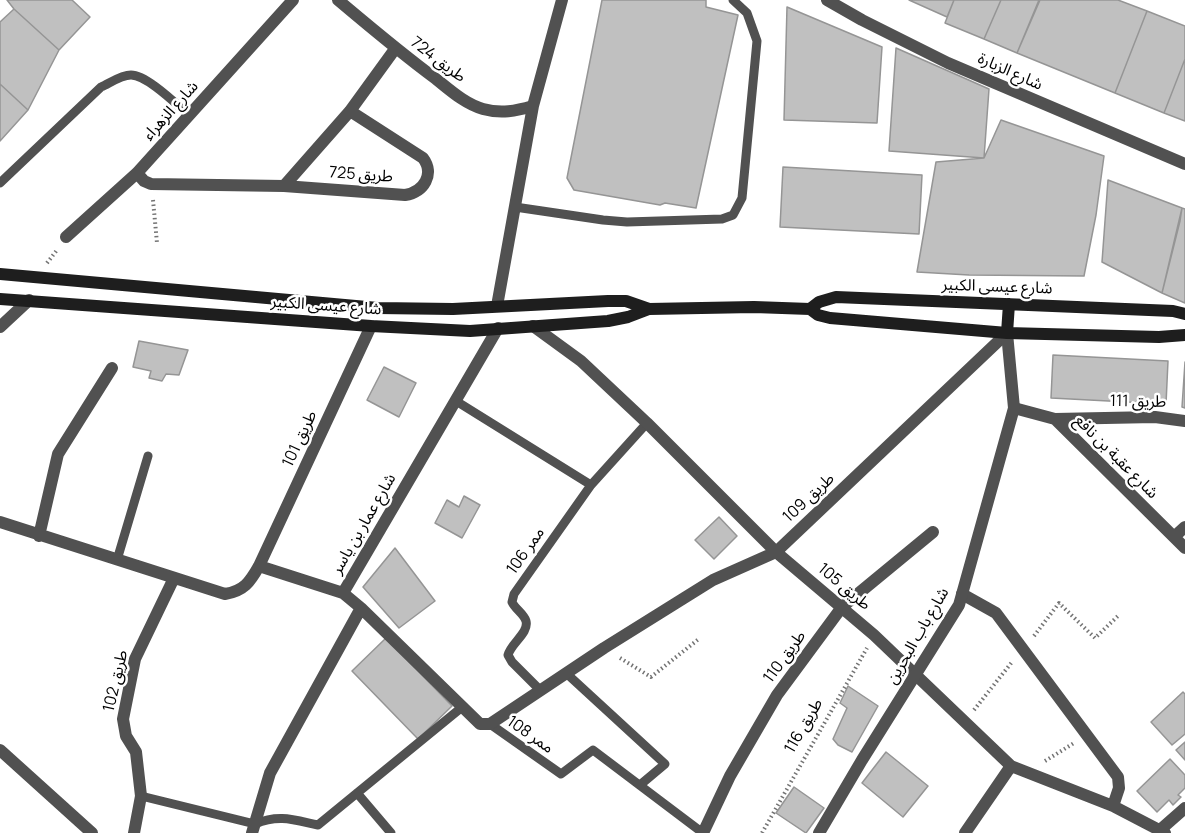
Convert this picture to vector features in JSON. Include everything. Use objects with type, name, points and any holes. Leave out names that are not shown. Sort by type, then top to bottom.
[{"type":"main road","name":"شارع عيسى الكبير","points":[[0,274],[378,308],[453,309],[626,301],[649,309]]},
{"type":"main road","points":[[29,300],[36,278]]},
{"type":"main road","name":"شارع عيسى الكبير","points":[[810,309],[819,302],[836,297],[1173,311],[1185,314]]},
{"type":"main road","name":"شارع عيسى الكبير","points":[[0,299],[470,331],[608,321],[649,309],[754,307],[810,309],[818,315],[830,318],[1007,333],[1159,337],[1185,335]]},
{"type":"main road","points":[[1007,333],[1010,304]]},
{"type":"street","name":"شارع الزهراء","points":[[66,237],[137,173],[293,0]]},
{"type":"street","name":"طريق 724","points":[[338,0],[395,49],[464,100],[497,112],[514,111],[533,106]]},
{"type":"street","points":[[497,306],[533,106],[562,0]]},
{"type":"street","name":"شارع الزبارة","points":[[828,0],[862,20],[948,63],[1185,164]]},
{"type":"street","name":"طريق 725","points":[[284,186],[350,111],[395,49]]},
{"type":"street","name":"طريق 725","points":[[151,184],[284,186],[405,195],[412,194],[423,186],[429,176],[429,170],[423,158],[350,111]]},
{"type":"street","points":[[137,173],[144,182],[151,184]]},
{"type":"street","points":[[0,327],[29,300]]},
{"type":"street","name":"طريق 101","points":[[0,522],[225,594],[237,592],[250,583],[259,566],[371,326]]},
{"type":"street","name":"طريق 105","points":[[533,326],[581,361],[647,423],[776,552],[874,635],[1011,766],[1113,806],[1163,832],[1185,808]]},
{"type":"street","name":"شارع عمار بن ياسر","points":[[361,608],[343,592],[498,328]]},
{"type":"street","name":"شارع باب البحرين","points":[[819,833],[958,605],[1014,408],[1007,333]]},
{"type":"street","name":"طريق 109","points":[[490,724],[604,648],[713,580],[776,552],[1007,333]]},
{"type":"street","points":[[39,536],[58,454],[112,368]]},
{"type":"street","name":"شارع عقبة بن نافع","points":[[1014,408],[1055,419],[1185,548]]},
{"type":"street","name":"طريق 111","points":[[1055,419],[1155,417],[1185,421]]},
{"type":"street","points":[[1174,537],[1185,527]]},
{"type":"street","name":"طريق 110","points":[[703,833],[730,776],[777,695],[842,607],[933,532]]},
{"type":"street","points":[[259,566],[343,592]]},
{"type":"street","name":"طريق 102","points":[[134,833],[141,796],[136,752],[126,736],[123,719],[135,658],[174,578]]},
{"type":"street","points":[[962,594],[996,613],[1118,777],[1119,788],[1113,806]]},
{"type":"street","points":[[254,829],[270,773],[361,608],[461,708],[480,724],[490,724]]},
{"type":"street","points":[[0,750],[92,833]]},
{"type":"street","points":[[965,833],[1011,766]]},
{"type":"lane","points":[[515,207],[627,222],[722,219],[733,215],[742,198],[757,41],[747,13],[734,0]]},
{"type":"lane","points":[[0,183],[100,87],[119,78],[132,75],[147,81],[189,115]]},
{"type":"lane","points":[[456,401],[591,485]]},
{"type":"lane","name":"ممر 106","points":[[540,690],[508,655],[510,647],[526,630],[527,624],[512,602],[514,594],[591,485],[647,423]]},
{"type":"lane","points":[[117,560],[148,456]]},
{"type":"lane","points":[[566,673],[665,764],[640,785]]},
{"type":"lane","points":[[141,796],[254,829],[268,819],[281,817],[318,825],[461,708]]},
{"type":"lane","name":"ممر 108","points":[[490,724],[561,774],[593,750],[703,833]]},
{"type":"lane","points":[[357,793],[391,833]]},
{"type":"path","points":[[151,184],[157,243]]},
{"type":"path","points":[[36,278],[66,237]]},
{"type":"path","name":"طريق 116","points":[[762,833],[874,635]]},
{"type":"path","points":[[604,648],[651,677],[700,638]]},
{"type":"path","points":[[1026,772],[1088,735]]},
{"type":"building","points":[[7,0],[72,0],[90,17],[59,50]]},
{"type":"building","points":[[602,0],[706,0],[706,7],[738,15],[696,208],[665,203],[660,205],[574,190],[567,178]]},
{"type":"building","points":[[909,0],[954,0],[947,17]]},
{"type":"building","points":[[954,0],[1001,0],[984,39],[945,23]]},
{"type":"building","points":[[1001,0],[1039,0],[1017,53],[984,39]]},
{"type":"building","points":[[1040,0],[1118,0],[1147,11],[1115,93],[1017,53]]},
{"type":"building","points":[[787,7],[882,47],[877,123],[784,120]]},
{"type":"building","points":[[14,9],[59,50],[28,110],[0,84],[0,22]]},
{"type":"building","points":[[1147,11],[1185,26],[1185,59],[1164,113],[1115,93]]},
{"type":"building","points":[[896,48],[989,89],[984,158],[889,151]]},
{"type":"building","points":[[1185,59],[1185,121],[1164,113]]},
{"type":"building","points":[[0,84],[28,110],[0,141]]},
{"type":"building","points":[[1001,120],[1104,156],[1096,215],[1084,276],[917,272],[936,162],[984,158]]},
{"type":"building","points":[[783,167],[922,175],[919,234],[780,227]]},
{"type":"building","points":[[1108,180],[1182,208],[1162,293],[1102,262]]},
{"type":"building","points":[[1182,208],[1185,209],[1185,303],[1162,293]]},
{"type":"building","points":[[139,341],[188,350],[179,375],[166,374],[162,381],[149,378],[151,371],[133,367]]},
{"type":"building","points":[[1053,355],[1168,361],[1166,404],[1051,398]]},
{"type":"building","points":[[1185,362],[1185,408],[1182,407]]},
{"type":"building","points":[[384,367],[416,383],[399,417],[367,400]]},
{"type":"building","points":[[464,496],[480,505],[462,538],[435,523],[447,500],[459,507]]},
{"type":"building","points":[[719,517],[737,536],[714,559],[695,540]]},
{"type":"building","points":[[395,548],[435,601],[399,628],[363,587]]},
{"type":"building","points":[[386,638],[452,706],[418,739],[352,671]]},
{"type":"building","points":[[848,686],[878,706],[852,752],[838,745],[833,739],[847,708],[840,703]]},
{"type":"building","points":[[1183,692],[1185,694],[1185,734],[1172,745],[1151,722]]},
{"type":"building","points":[[1185,742],[1185,760],[1176,750]]},
{"type":"building","points":[[886,752],[928,786],[903,817],[862,783]]},
{"type":"building","points":[[1170,759],[1185,775],[1185,788],[1178,795],[1181,797],[1173,805],[1169,800],[1157,812],[1137,791]]},
{"type":"building","points":[[794,787],[824,808],[806,833],[776,813]]}]
